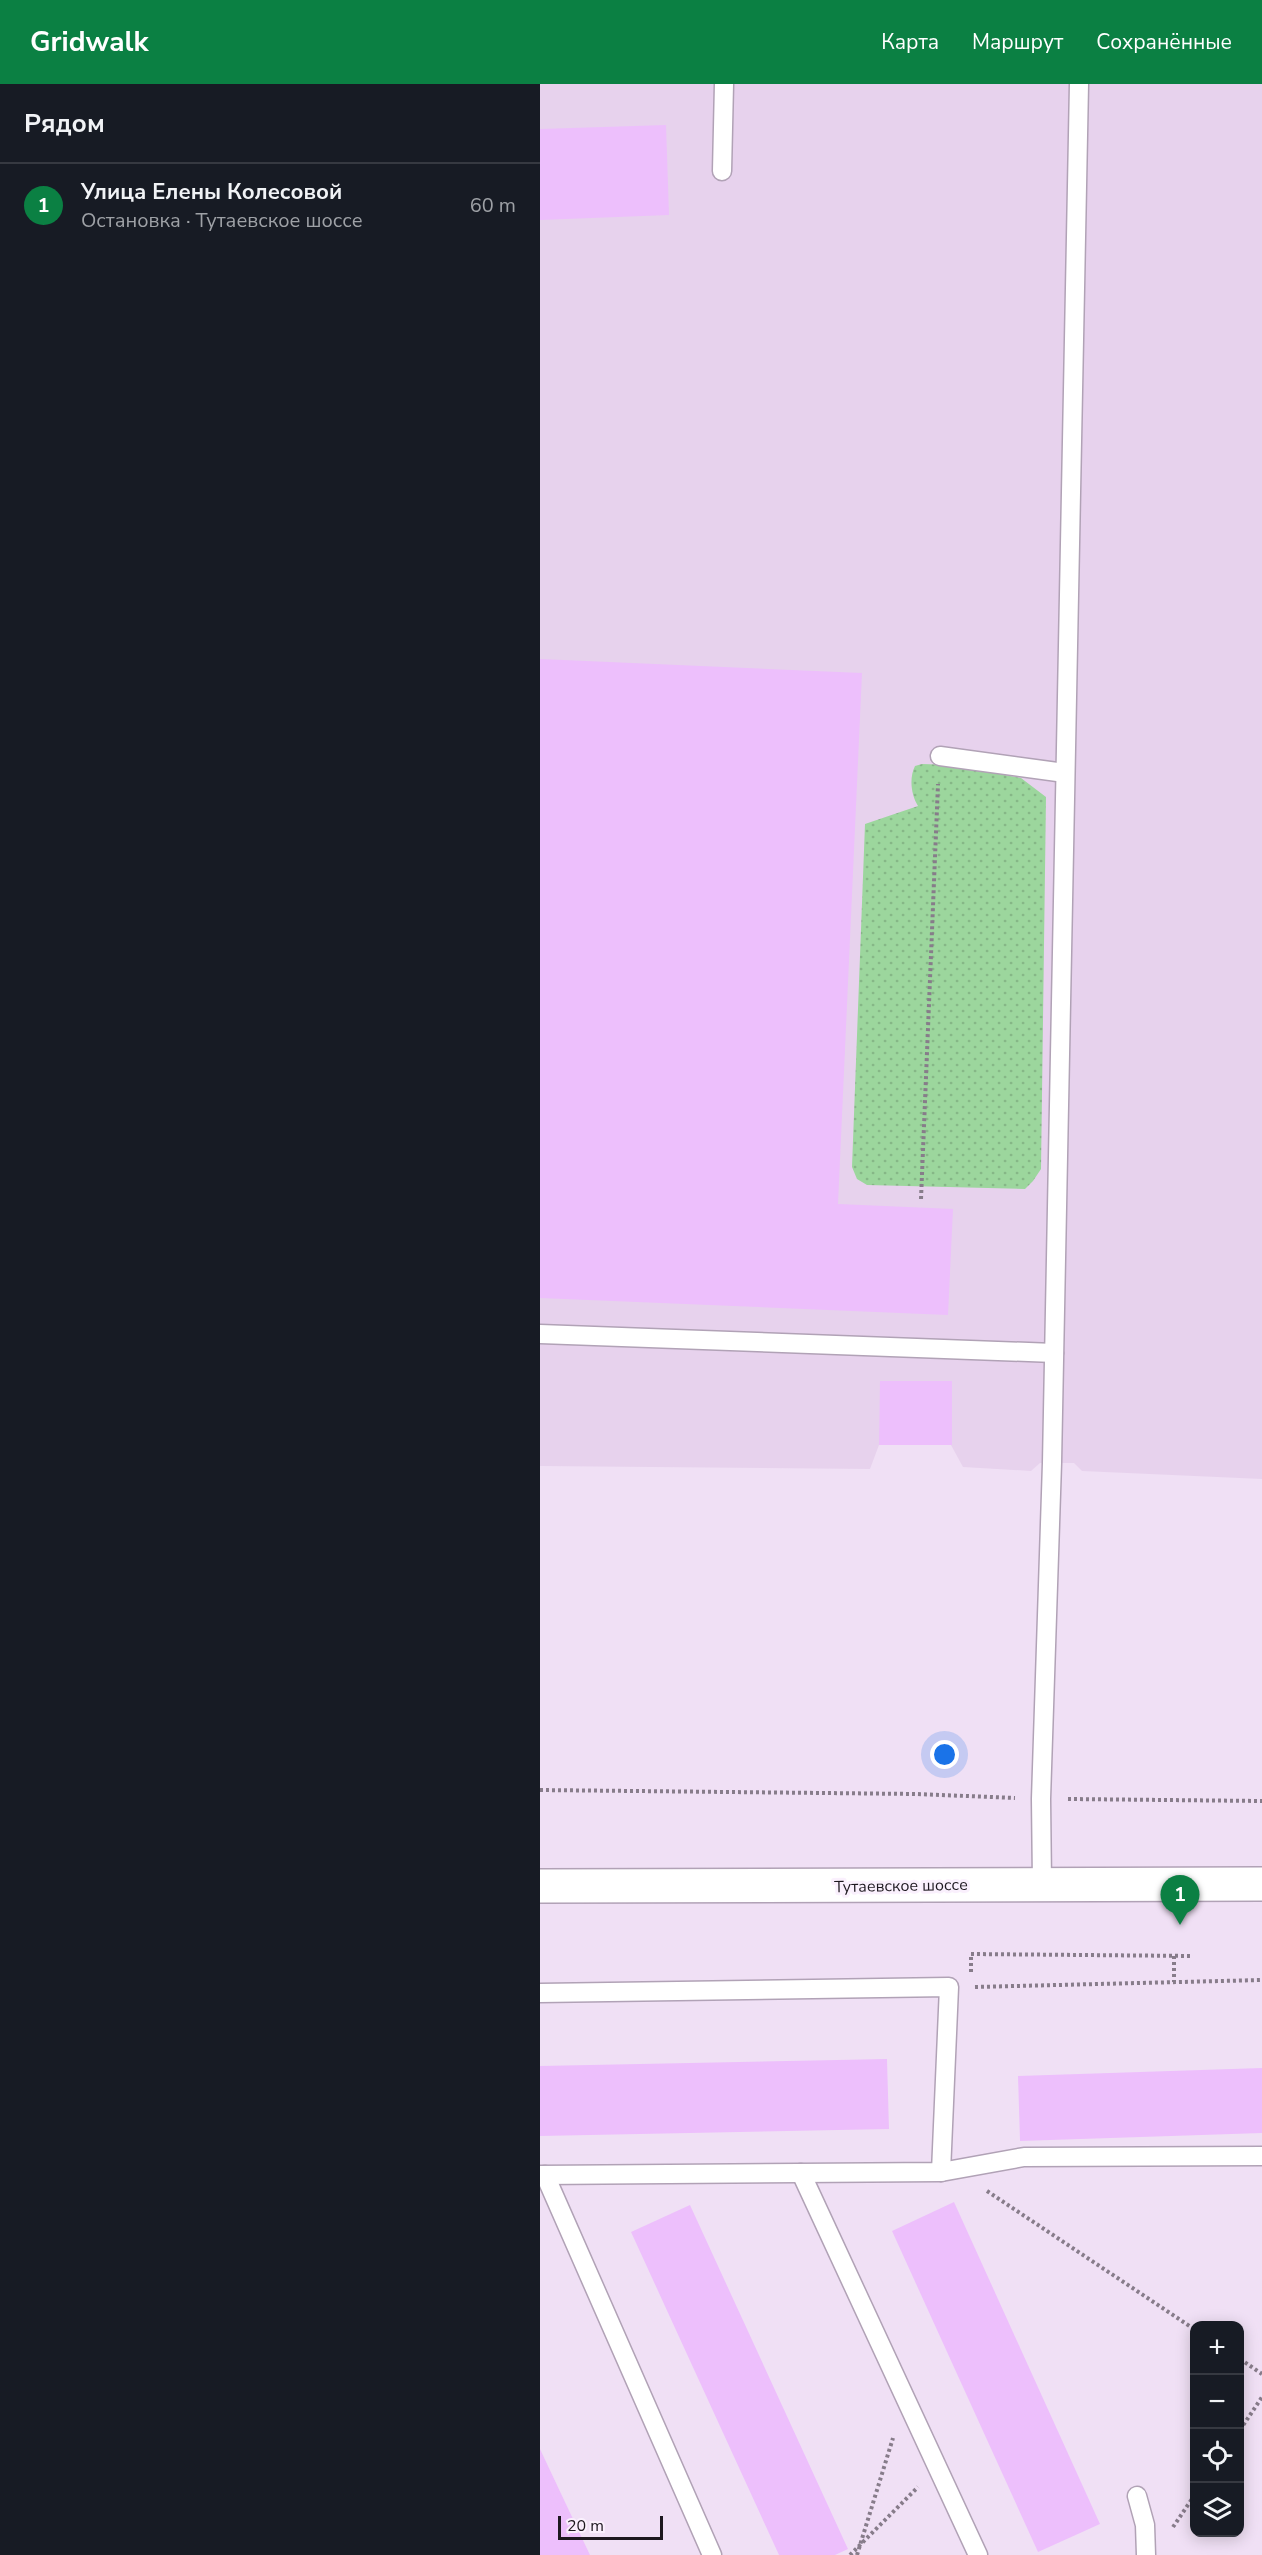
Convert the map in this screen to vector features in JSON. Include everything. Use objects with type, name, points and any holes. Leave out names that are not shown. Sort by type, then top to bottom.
[{"type":"main road","name":"Тутаевское шоссе","points":[[540,1886],[1262,1884]]},
{"type":"lane","points":[[722,171],[724,84]]},
{"type":"lane","points":[[1042,1883],[1041,1799],[1054,1353],[1079,84]]},
{"type":"lane","points":[[940,756],[1065,772]]},
{"type":"lane","points":[[540,1334],[1054,1353]]},
{"type":"lane","points":[[540,1993],[949,1988],[948,2171]]},
{"type":"lane","points":[[712,2555],[543,2175],[948,2171],[1024,2157],[1262,2156]]},
{"type":"lane","points":[[801,2173],[978,2555]]},
{"type":"lane","points":[[1137,2496],[1145,2525],[1146,2555]]},
{"type":"path","points":[[921,1200],[940,756]]},
{"type":"path","points":[[540,1790],[1262,1801]]},
{"type":"path","points":[[972,1954],[1193,1956]]},
{"type":"path","points":[[1174,1956],[1174,1982]]},
{"type":"path","points":[[949,1988],[1262,1980]]},
{"type":"path","points":[[948,2171],[1190,2326]]},
{"type":"path","points":[[1244,2362],[1262,2374]]},
{"type":"path","points":[[1240,2429],[1262,2397]]},
{"type":"path","points":[[857,2555],[906,2399]]},
{"type":"path","points":[[850,2555],[938,2467]]},
{"type":"shaded area","points":[[540,84],[1262,84],[1262,1479],[1082,1471],[1074,1463],[1040,1463],[1031,1471],[963,1467],[951,1445],[879,1445],[870,1469],[540,1466]]},
{"type":"green space","points":[[922,764],[953,765],[1021,778],[1046,797],[1041,1169],[1025,1189],[867,1185],[857,1179],[852,1167],[865,824],[918,806],[912,792],[911,781],[915,766]]},
{"type":"building","points":[[666,125],[669,215],[540,220],[540,129]]},
{"type":"building","points":[[540,659],[862,673],[838,1204],[953,1209],[948,1315],[540,1298]]},
{"type":"building","points":[[880,1381],[952,1381],[952,1445],[879,1445]]},
{"type":"building","points":[[887,2059],[889,2129],[540,2136],[540,2066]]},
{"type":"building","points":[[1262,2068],[1262,2133],[1020,2141],[1018,2076]]},
{"type":"building","points":[[954,2202],[1100,2524],[1038,2552],[892,2231]]},
{"type":"building","points":[[690,2205],[848,2549],[835,2555],[779,2555],[631,2232]]},
{"type":"building","points":[[540,2449],[590,2555],[540,2555]]},
{"type":"place","name":"Улица Елены Колесовой","points":[[1180,1925]]}]
